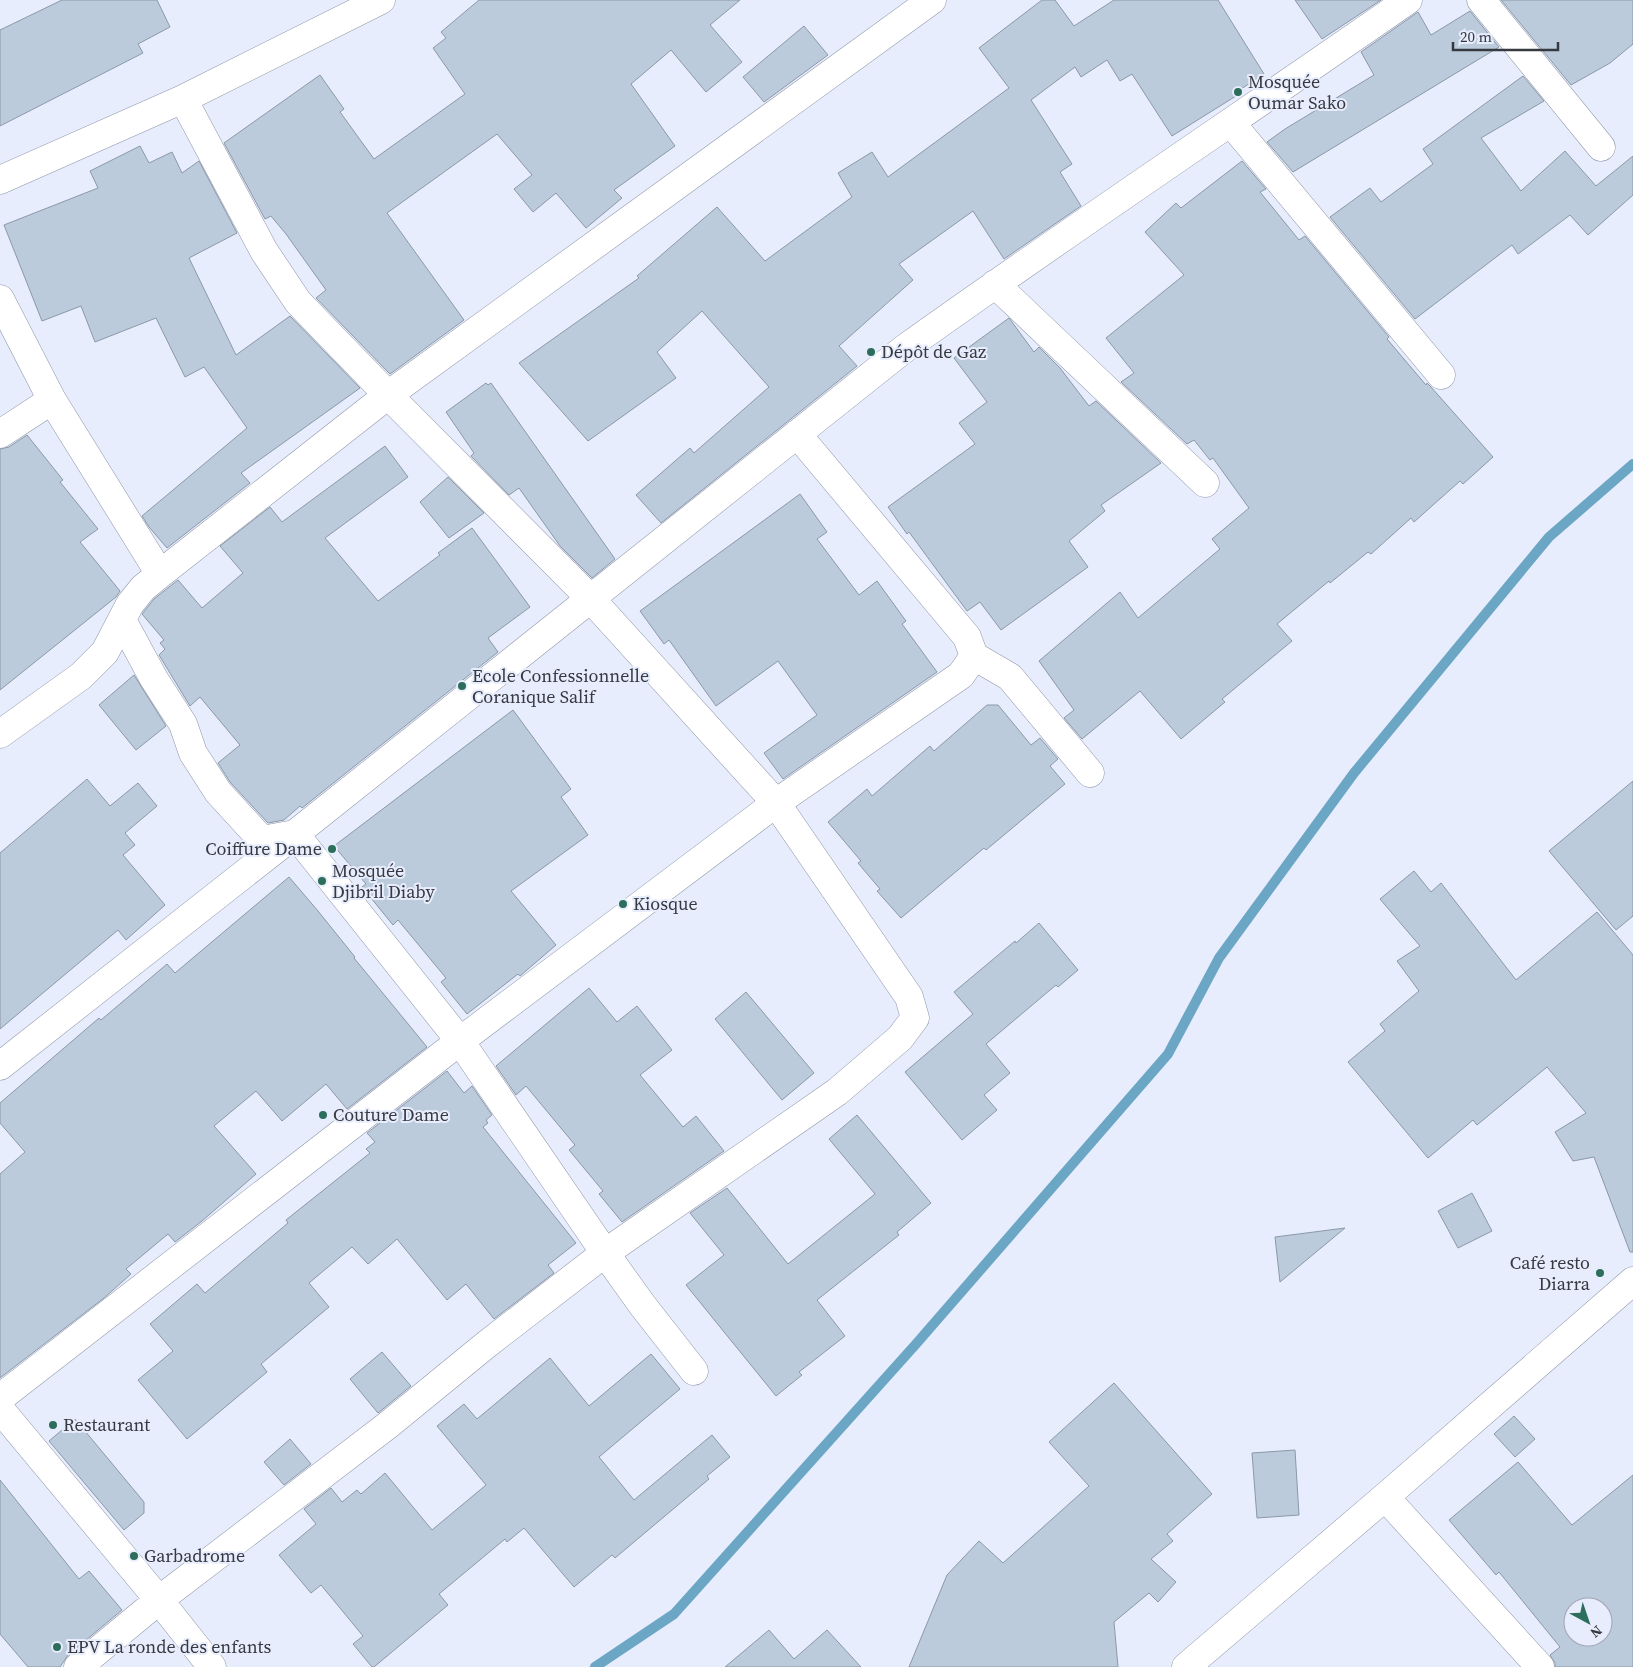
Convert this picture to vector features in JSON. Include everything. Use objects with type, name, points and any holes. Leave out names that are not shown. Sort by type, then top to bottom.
[{"type":"street","points":[[0,180],[183,100],[381,0]]},
{"type":"street","points":[[0,734],[81,676],[104,652],[130,604],[143,588],[160,574],[388,395],[932,0]]},
{"type":"street","points":[[0,1066],[904,349],[995,284],[1408,0]]},
{"type":"street","points":[[1481,0],[1601,147]]},
{"type":"street","points":[[78,1667],[160,1600],[380,1431],[495,1338],[605,1253],[837,1092],[900,1038],[914,1018],[909,997],[776,803],[590,598],[298,302],[264,251],[183,100]]},
{"type":"street","points":[[1231,123],[1441,375]]},
{"type":"street","points":[[995,284],[1204,483]]},
{"type":"street","points":[[0,299],[52,400],[160,574]]},
{"type":"street","points":[[0,434],[52,400]]},
{"type":"street","points":[[797,434],[967,638],[974,656],[1010,677],[1090,773]]},
{"type":"street","points":[[122,620],[154,679],[183,724],[193,754],[218,792],[262,840],[294,834]]},
{"type":"street","points":[[0,1398],[460,1041],[776,803],[961,676],[974,656]]},
{"type":"street","points":[[294,834],[460,1041],[605,1253],[643,1306],[694,1371]]},
{"type":"street","points":[[1186,1667],[1633,1281]]},
{"type":"street","points":[[0,1409],[160,1600],[212,1667]]},
{"type":"street","points":[[1385,1497],[1540,1667]]},
{"type":"building","points":[[62,0],[157,0],[170,27],[138,44],[143,53],[0,126],[0,30]]},
{"type":"building","points":[[479,0],[740,0],[710,25],[742,62],[706,92],[671,50],[631,84],[675,146],[614,190],[622,198],[586,228],[556,193],[533,212],[514,189],[532,175],[497,134],[387,213],[464,320],[390,374],[316,298],[326,290],[271,216],[265,219],[224,143],[320,75],[344,109],[340,112],[374,159],[465,94],[433,48],[446,38],[441,32]]},
{"type":"building","points":[[1042,0],[1055,0],[1074,26],[1114,0],[1218,0],[1264,74],[1235,93],[1236,96],[1172,136],[1132,74],[1120,81],[1107,60],[1081,77],[1075,67],[1031,100],[1072,164],[1060,172],[1081,206],[1004,259],[973,211],[899,264],[913,280],[839,346],[857,366],[661,523],[636,495],[690,448],[694,453],[769,387],[702,311],[657,352],[676,378],[588,441],[519,363],[639,278],[637,276],[717,207],[765,261],[852,197],[838,173],[872,152],[888,177],[1009,88],[979,48]]},
{"type":"building","points":[[1295,0],[1381,0],[1322,39]]},
{"type":"building","points":[[1501,0],[1633,0],[1633,44],[1610,63],[1571,85]]},
{"type":"building","points":[[1470,11],[1499,47],[1293,172],[1267,142],[1374,75],[1361,52],[1418,12],[1431,35]]},
{"type":"building","points":[[804,26],[828,55],[764,102],[743,77]]},
{"type":"building","points":[[1523,76],[1544,101],[1481,138],[1521,191],[1565,151],[1596,186],[1633,156],[1633,195],[1588,235],[1570,215],[1518,254],[1512,245],[1415,319],[1330,217],[1370,188],[1381,202],[1433,164],[1423,149]]},
{"type":"building","points":[[140,146],[149,163],[172,152],[182,173],[199,161],[237,233],[189,258],[236,355],[290,316],[360,388],[241,473],[250,483],[167,548],[142,516],[247,428],[204,367],[185,377],[156,318],[95,342],[81,306],[42,321],[4,225],[98,188],[90,171]]},
{"type":"building","points":[[1242,161],[1266,189],[1260,192],[1299,240],[1305,236],[1389,337],[1387,339],[1426,385],[1427,383],[1431,387],[1493,457],[1463,484],[1460,481],[1414,522],[1411,518],[1371,554],[1368,552],[1330,583],[1329,581],[1277,624],[1292,641],[1222,699],[1225,702],[1181,739],[1140,691],[1082,739],[1064,718],[1074,710],[1039,661],[1120,592],[1138,618],[1220,549],[1212,539],[1249,508],[1213,458],[1210,460],[1194,440],[1187,444],[1121,382],[1134,373],[1106,338],[1184,275],[1145,232],[1176,203],[1181,208]]},
{"type":"building","points":[[1009,318],[1034,352],[1039,347],[1060,368],[1089,406],[1096,401],[1161,463],[1101,505],[1105,511],[1069,541],[1088,567],[1001,630],[980,602],[967,611],[909,532],[907,534],[888,507],[975,444],[959,423],[987,402],[954,358]]},
{"type":"building","points":[[486,383],[488,385],[491,383],[615,559],[592,578],[560,546],[519,488],[509,495],[471,456],[474,453],[446,412]]},
{"type":"building","points":[[27,435],[63,480],[60,482],[98,529],[80,542],[120,591],[116,597],[0,690],[0,449],[9,447]]},
{"type":"building","points":[[385,446],[408,477],[325,538],[378,601],[440,555],[438,553],[472,528],[530,607],[488,638],[498,652],[302,808],[300,806],[284,820],[268,823],[230,782],[218,763],[240,745],[200,697],[190,706],[159,655],[165,649],[160,643],[164,640],[142,614],[154,599],[178,580],[202,608],[243,573],[220,546],[270,507],[282,522]]},
{"type":"building","points":[[448,477],[484,513],[449,538],[420,502]]},
{"type":"building","points":[[800,494],[827,532],[817,539],[859,595],[877,581],[906,621],[902,624],[937,672],[783,779],[764,753],[817,715],[778,661],[716,706],[669,640],[664,644],[640,611]]},
{"type":"building","points":[[134,675],[166,726],[136,750],[99,705]]},
{"type":"building","points":[[987,705],[998,705],[1031,745],[1040,738],[1058,759],[1050,766],[1065,784],[986,850],[984,848],[901,918],[877,891],[880,889],[858,863],[861,861],[828,822],[867,789],[872,796],[930,746],[934,751]]},
{"type":"building","points":[[513,710],[571,789],[561,797],[588,835],[511,891],[556,945],[520,976],[518,974],[467,1014],[441,982],[446,978],[398,920],[393,925],[362,887],[366,884],[334,846]]},
{"type":"building","points":[[87,779],[110,806],[138,783],[157,806],[125,833],[135,845],[123,855],[165,905],[126,940],[118,930],[0,1029],[0,853]]},
{"type":"building","points":[[1633,781],[1633,916],[1616,930],[1549,851]]},
{"type":"building","points":[[1414,871],[1431,892],[1441,883],[1516,980],[1597,912],[1633,955],[1633,1252],[1630,1252],[1594,1157],[1573,1161],[1555,1132],[1586,1113],[1547,1067],[1477,1125],[1473,1120],[1428,1158],[1348,1062],[1385,1031],[1380,1024],[1419,991],[1397,961],[1420,946],[1380,899]]},
{"type":"building","points":[[289,877],[427,1047],[347,1109],[326,1084],[282,1121],[256,1091],[214,1126],[256,1174],[175,1242],[168,1234],[126,1269],[131,1274],[104,1298],[0,1378],[0,1174],[25,1152],[0,1123],[0,1103],[99,1018],[101,1020],[167,964],[175,973]]},
{"type":"building","points":[[1039,923],[1078,970],[1058,987],[1056,985],[986,1044],[1010,1073],[984,1095],[997,1110],[962,1140],[905,1072],[973,1014],[954,992]]},
{"type":"building","points":[[589,988],[617,1022],[637,1006],[672,1050],[640,1075],[683,1127],[696,1116],[724,1151],[622,1222],[599,1194],[603,1191],[569,1150],[575,1145],[526,1086],[516,1095],[496,1066]]},
{"type":"building","points":[[746,992],[814,1073],[782,1100],[715,1019]]},
{"type":"building","points":[[447,1071],[464,1093],[472,1086],[492,1115],[486,1120],[488,1123],[483,1127],[576,1243],[548,1265],[554,1273],[494,1319],[466,1284],[447,1300],[397,1239],[368,1264],[352,1247],[309,1283],[329,1307],[261,1364],[267,1372],[187,1439],[138,1380],[173,1351],[150,1324],[197,1284],[205,1293],[288,1223],[286,1220],[370,1153],[366,1149],[375,1142],[367,1133]]},
{"type":"building","points":[[857,1115],[931,1203],[897,1232],[899,1235],[817,1300],[845,1336],[799,1372],[802,1375],[776,1396],[686,1285],[724,1255],[690,1213],[727,1188],[788,1264],[875,1194],[829,1139]]},
{"type":"building","points":[[1472,1193],[1492,1231],[1458,1248],[1438,1211]]},
{"type":"building","points":[[1345,1228],[1280,1282],[1275,1237]]},
{"type":"building","points":[[382,1352],[411,1386],[378,1413],[350,1379]]},
{"type":"building","points":[[651,1354],[680,1389],[599,1457],[634,1500],[712,1435],[730,1457],[707,1476],[709,1479],[615,1558],[612,1555],[574,1587],[524,1528],[507,1542],[505,1539],[439,1594],[448,1605],[372,1667],[353,1644],[363,1636],[321,1585],[311,1593],[279,1555],[316,1524],[304,1509],[331,1488],[342,1502],[357,1490],[361,1494],[385,1473],[432,1530],[486,1485],[437,1426],[464,1404],[477,1419],[550,1358],[589,1406]]},
{"type":"building","points":[[1114,1383],[1212,1494],[1167,1534],[1173,1541],[1151,1559],[1176,1582],[1158,1602],[1149,1593],[1114,1622],[1118,1667],[909,1667],[947,1575],[979,1541],[1003,1563],[1089,1486],[1049,1442]]},
{"type":"building","points":[[1514,1416],[1535,1439],[1515,1457],[1494,1434]]},
{"type":"building","points":[[75,1419],[144,1502],[144,1513],[124,1530],[49,1441]]},
{"type":"building","points":[[290,1439],[311,1464],[284,1485],[264,1462]]},
{"type":"building","points":[[1295,1450],[1299,1515],[1257,1518],[1252,1453]]},
{"type":"building","points":[[1518,1462],[1572,1525],[1633,1475],[1633,1667],[1555,1667],[1555,1663],[1550,1655],[1560,1647],[1499,1572],[1496,1575],[1449,1520]]},
{"type":"building","points":[[0,1480],[79,1579],[89,1571],[122,1610],[68,1655],[60,1667],[28,1667],[0,1634]]},
{"type":"building","points":[[769,1630],[794,1659],[827,1630],[861,1667],[725,1667]]},
{"type":"waterway","points":[[595,1667],[674,1614],[916,1344],[1168,1054],[1219,958],[1354,773],[1549,537],[1633,464]]},
{"type":"place","name":"Mosquée Oumar Sako","points":[[1238,92]]},
{"type":"place","name":"Dépôt de Gaz","points":[[871,352]]},
{"type":"place","name":"Ecole Confessionnelle Coranique Salif","points":[[462,686]]},
{"type":"place","name":"Coiffure Dame","points":[[332,849]]},
{"type":"place","name":"Mosquée Djibril Diaby","points":[[322,881]]},
{"type":"place","name":"Kiosque","points":[[623,904]]},
{"type":"place","name":"Couture Dame","points":[[323,1115]]},
{"type":"place","name":"Café resto Diarra","points":[[1600,1273]]},
{"type":"place","name":"Restaurant","points":[[53,1425]]},
{"type":"place","name":"Garbadrome","points":[[134,1556]]},
{"type":"place","name":"EPV La ronde des enfants","points":[[57,1647]]}]
